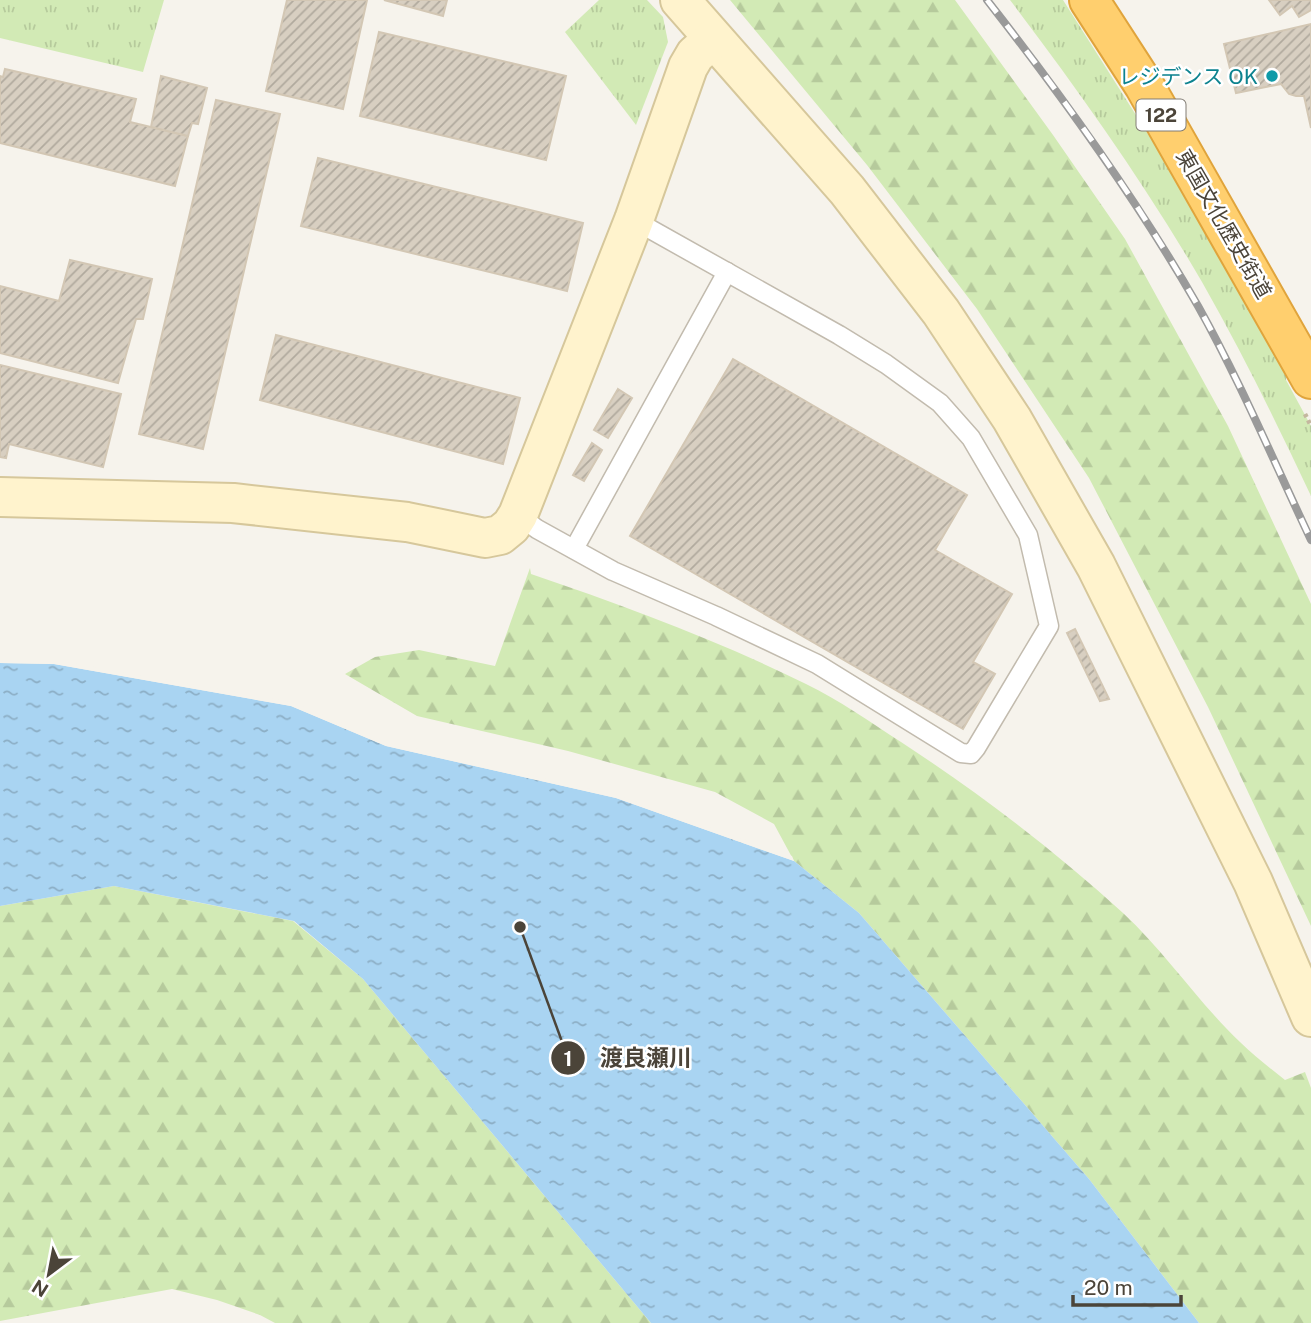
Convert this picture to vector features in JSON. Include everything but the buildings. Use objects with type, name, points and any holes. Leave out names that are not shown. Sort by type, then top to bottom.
[{"type":"highway","name":"東国文化歴史街道","points":[[1089,0],[1169,128],[1311,379]]},
{"type":"street","points":[[680,0],[847,190],[941,312],[1012,419],[1101,578],[1253,882],[1311,1017]]},
{"type":"street","points":[[0,497],[233,503],[407,522],[485,538],[500,535],[511,526],[518,515],[634,220],[688,67],[695,55],[713,38]]},
{"type":"lane","points":[[518,515],[613,571],[716,615],[817,664],[961,753],[971,754],[976,748],[1049,626],[1028,535],[971,438],[940,403],[886,364],[634,220]]},
{"type":"lane","points":[[574,549],[727,272]]},
{"type":"green space","points":[[0,0],[164,0],[143,72],[0,38]]},
{"type":"green space","points":[[599,0],[647,0],[663,17],[668,42],[636,125],[565,32]]},
{"type":"green space","points":[[730,0],[955,0],[1125,239],[1228,426],[1311,604],[1311,926],[1208,707],[1089,478],[977,309],[867,165]]},
{"type":"green space","points":[[1010,0],[1063,0],[1160,153],[1286,371],[1286,380],[1311,426],[1311,496],[1245,361],[1180,245],[1111,138]]},
{"type":"green space","points":[[530,568],[531,574],[636,611],[739,653],[818,690],[866,719],[987,802],[1097,890],[1154,944],[1225,1027],[1285,1080],[1305,1072],[1311,1088],[1311,1323],[1199,1323],[1089,1179],[859,913],[794,861],[774,824],[715,792],[568,751],[417,716],[345,674],[375,657],[419,650],[495,666]]},
{"type":"green space","points":[[114,886],[293,921],[363,979],[651,1323],[275,1323],[217,1300],[172,1289],[0,1321],[0,906]]},
{"type":"water","points":[[0,663],[54,664],[291,706],[386,746],[616,798],[794,861],[859,913],[1089,1179],[1199,1323],[651,1323],[363,979],[294,921],[114,886],[0,906]]},
{"type":"pier","points":[[0,660],[55,660],[292,702],[387,742],[617,795],[792,856],[794,861],[616,798],[386,746],[291,706],[54,664],[0,663]]},
{"type":"railway","points":[[987,0],[1098,149],[1150,226],[1198,306],[1228,363],[1311,540]]},
{"type":"place","name":"レジデンス OK","points":[[1272,76]]},
{"type":"place","name":"渡良瀬川","points":[[520,927]]}]
